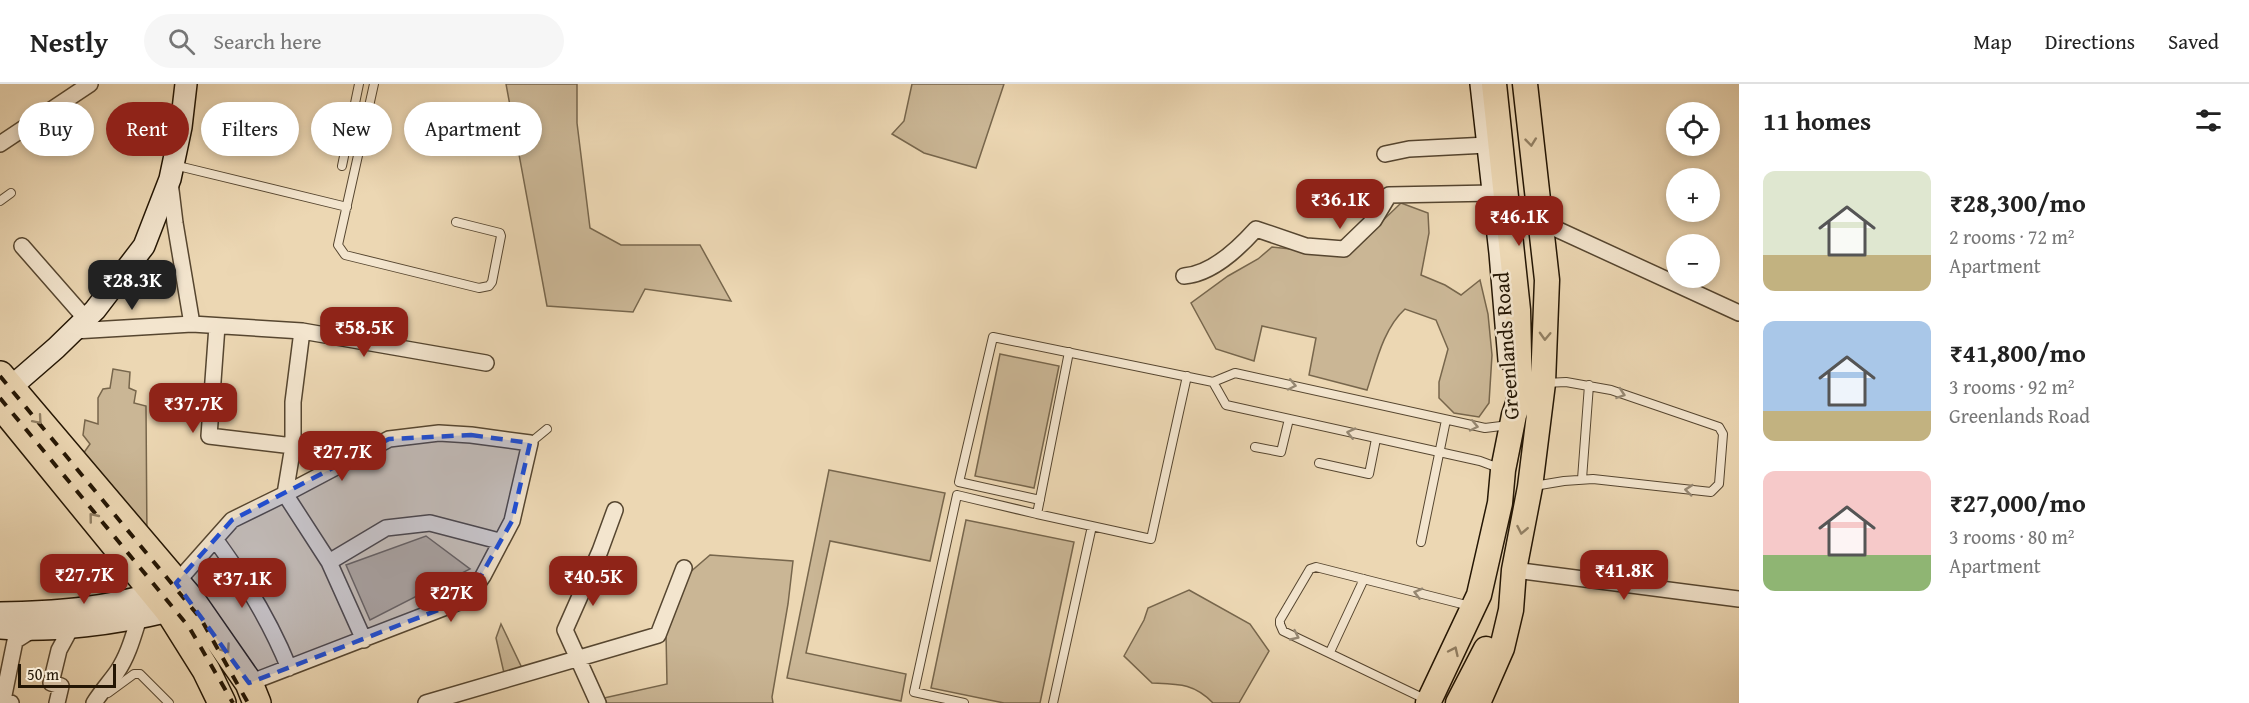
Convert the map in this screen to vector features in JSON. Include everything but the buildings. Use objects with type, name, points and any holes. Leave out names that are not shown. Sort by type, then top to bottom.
[{"type":"highway","points":[[3,389],[167,596],[222,703]]},
{"type":"highway","points":[[167,596],[192,601],[253,693]]},
{"type":"main road","points":[[1494,84],[1518,310],[1520,398],[1513,420]]},
{"type":"main road","name":"Greenlands Road","points":[[1478,703],[1502,648],[1511,610],[1514,570],[1530,487],[1543,383],[1547,280],[1525,84]]},
{"type":"main road","name":"Greenlands Road","points":[[1428,702],[1479,595],[1500,503],[1503,470],[1513,420]]},
{"type":"main road","points":[[1458,703],[1490,642],[1514,570]]},
{"type":"street","points":[[0,144],[90,84]]},
{"type":"street","points":[[3,389],[95,310],[144,246],[172,172],[181,127],[186,84]]},
{"type":"street","name":"Greenlands Road","points":[[1481,84],[1513,420]]},
{"type":"street","points":[[1385,154],[1409,149],[1487,145]]},
{"type":"street","points":[[172,172],[175,223],[192,324]]},
{"type":"street","points":[[1184,276],[1196,275],[1236,250],[1256,229],[1306,246],[1344,249],[1374,220],[1389,195],[1493,193]]},
{"type":"street","points":[[1539,221],[1739,313]]},
{"type":"street","points":[[22,246],[80,325]]},
{"type":"street","points":[[80,325],[192,324],[302,331],[486,363]]},
{"type":"street","points":[[217,326],[209,436],[293,446]]},
{"type":"street","points":[[302,331],[293,402],[293,446],[285,494],[329,562],[364,640]]},
{"type":"street","points":[[0,628],[34,629],[139,618],[167,596],[232,520],[389,439],[439,433],[530,443],[512,521],[483,576],[471,593],[459,602],[289,668],[253,693]]},
{"type":"street","points":[[598,703],[565,630],[600,551],[615,510]]},
{"type":"street","points":[[329,562],[386,528],[430,523],[500,541]]},
{"type":"street","points":[[215,539],[245,579],[276,637],[289,668]]},
{"type":"street","points":[[426,703],[658,635],[684,568]]},
{"type":"street","points":[[1514,570],[1739,599]]},
{"type":"street","points":[[0,613],[69,610],[167,596]]},
{"type":"street","points":[[96,703],[102,690],[118,671],[129,649],[139,618]]},
{"type":"street","points":[[57,703],[61,686],[51,683],[59,650],[72,626]]},
{"type":"street","points":[[11,703],[3,700],[15,641],[34,629]]},
{"type":"lane","points":[[342,166],[359,84]]},
{"type":"lane","points":[[374,84],[338,245],[345,255],[479,288],[489,285],[492,282],[500,233],[456,222]]},
{"type":"lane","points":[[172,172],[347,207]]},
{"type":"lane","points":[[0,201],[11,193]]},
{"type":"lane","points":[[1040,500],[960,482],[993,336],[1213,382],[1235,373],[1485,428],[1513,420]]},
{"type":"lane","points":[[1037,514],[1069,352]]},
{"type":"lane","points":[[964,703],[914,692],[957,495],[1151,539],[1187,376]]},
{"type":"lane","points":[[1213,382],[1226,405],[1480,460],[1503,470]]},
{"type":"lane","points":[[1530,487],[1582,479],[1711,492],[1719,484],[1723,434],[1719,427],[1611,390],[1566,382],[1543,383]]},
{"type":"lane","points":[[1582,479],[1589,385]]},
{"type":"lane","points":[[1255,447],[1281,452],[1288,419]]},
{"type":"lane","points":[[1421,542],[1446,420]]},
{"type":"lane","points":[[530,443],[547,429]]},
{"type":"lane","points":[[1319,463],[1369,474],[1376,439]]},
{"type":"lane","points":[[1053,703],[1092,526]]},
{"type":"lane","points":[[1428,702],[1330,652],[1283,631],[1280,620],[1310,569],[1322,567],[1474,607]]},
{"type":"lane","points":[[1330,652],[1364,579]]},
{"type":"lane","points":[[96,703],[102,696],[134,674],[140,674],[169,703]]},
{"type":"highlighted area","points":[[471,435],[530,443],[512,521],[471,593],[459,602],[249,683],[176,583],[232,520],[389,439]]},
{"type":"shaded area","points":[[506,84],[577,84],[577,123],[590,228],[621,245],[700,245],[731,301],[645,289],[633,312],[547,306],[519,156],[542,156],[542,102],[509,102]]},
{"type":"shaded area","points":[[912,84],[1004,84],[976,168],[924,153],[892,134],[904,121]]},
{"type":"shaded area","points":[[1401,203],[1428,213],[1429,233],[1421,275],[1461,295],[1480,280],[1488,314],[1492,355],[1489,403],[1479,417],[1454,413],[1439,398],[1439,382],[1448,349],[1436,320],[1405,309],[1397,317],[1386,336],[1367,390],[1309,375],[1316,338],[1262,326],[1254,361],[1216,349],[1191,303],[1228,276],[1258,259],[1272,247],[1328,253],[1374,229]]},
{"type":"shaded area","points":[[1000,354],[1059,366],[1034,488],[975,476]]},
{"type":"shaded area","points":[[113,369],[130,372],[129,388],[136,391],[134,403],[146,406],[147,542],[78,461],[90,444],[83,435],[85,420],[98,424],[98,398],[103,389],[110,388]]},
{"type":"shaded area","points":[[829,470],[945,493],[930,561],[830,541],[806,653],[906,674],[901,701],[787,678]]},
{"type":"shaded area","points":[[966,520],[1074,542],[1040,703],[1004,703],[931,688]]},
{"type":"shaded area","points":[[426,536],[470,569],[370,620],[346,565]]},
{"type":"shaded area","points":[[710,555],[793,561],[772,697],[773,703],[607,703],[604,698],[667,684],[666,633],[688,574]]},
{"type":"shaded area","points":[[1189,590],[1250,624],[1269,651],[1239,703],[1213,703],[1192,688],[1178,684],[1152,683],[1124,656],[1148,608]]},
{"type":"shaded area","points":[[501,624],[522,668],[504,673],[496,638]]},
{"type":"railway","points":[[0,376],[201,619],[248,703]]},
{"type":"railway","points":[[0,398],[189,627],[233,703]]}]
